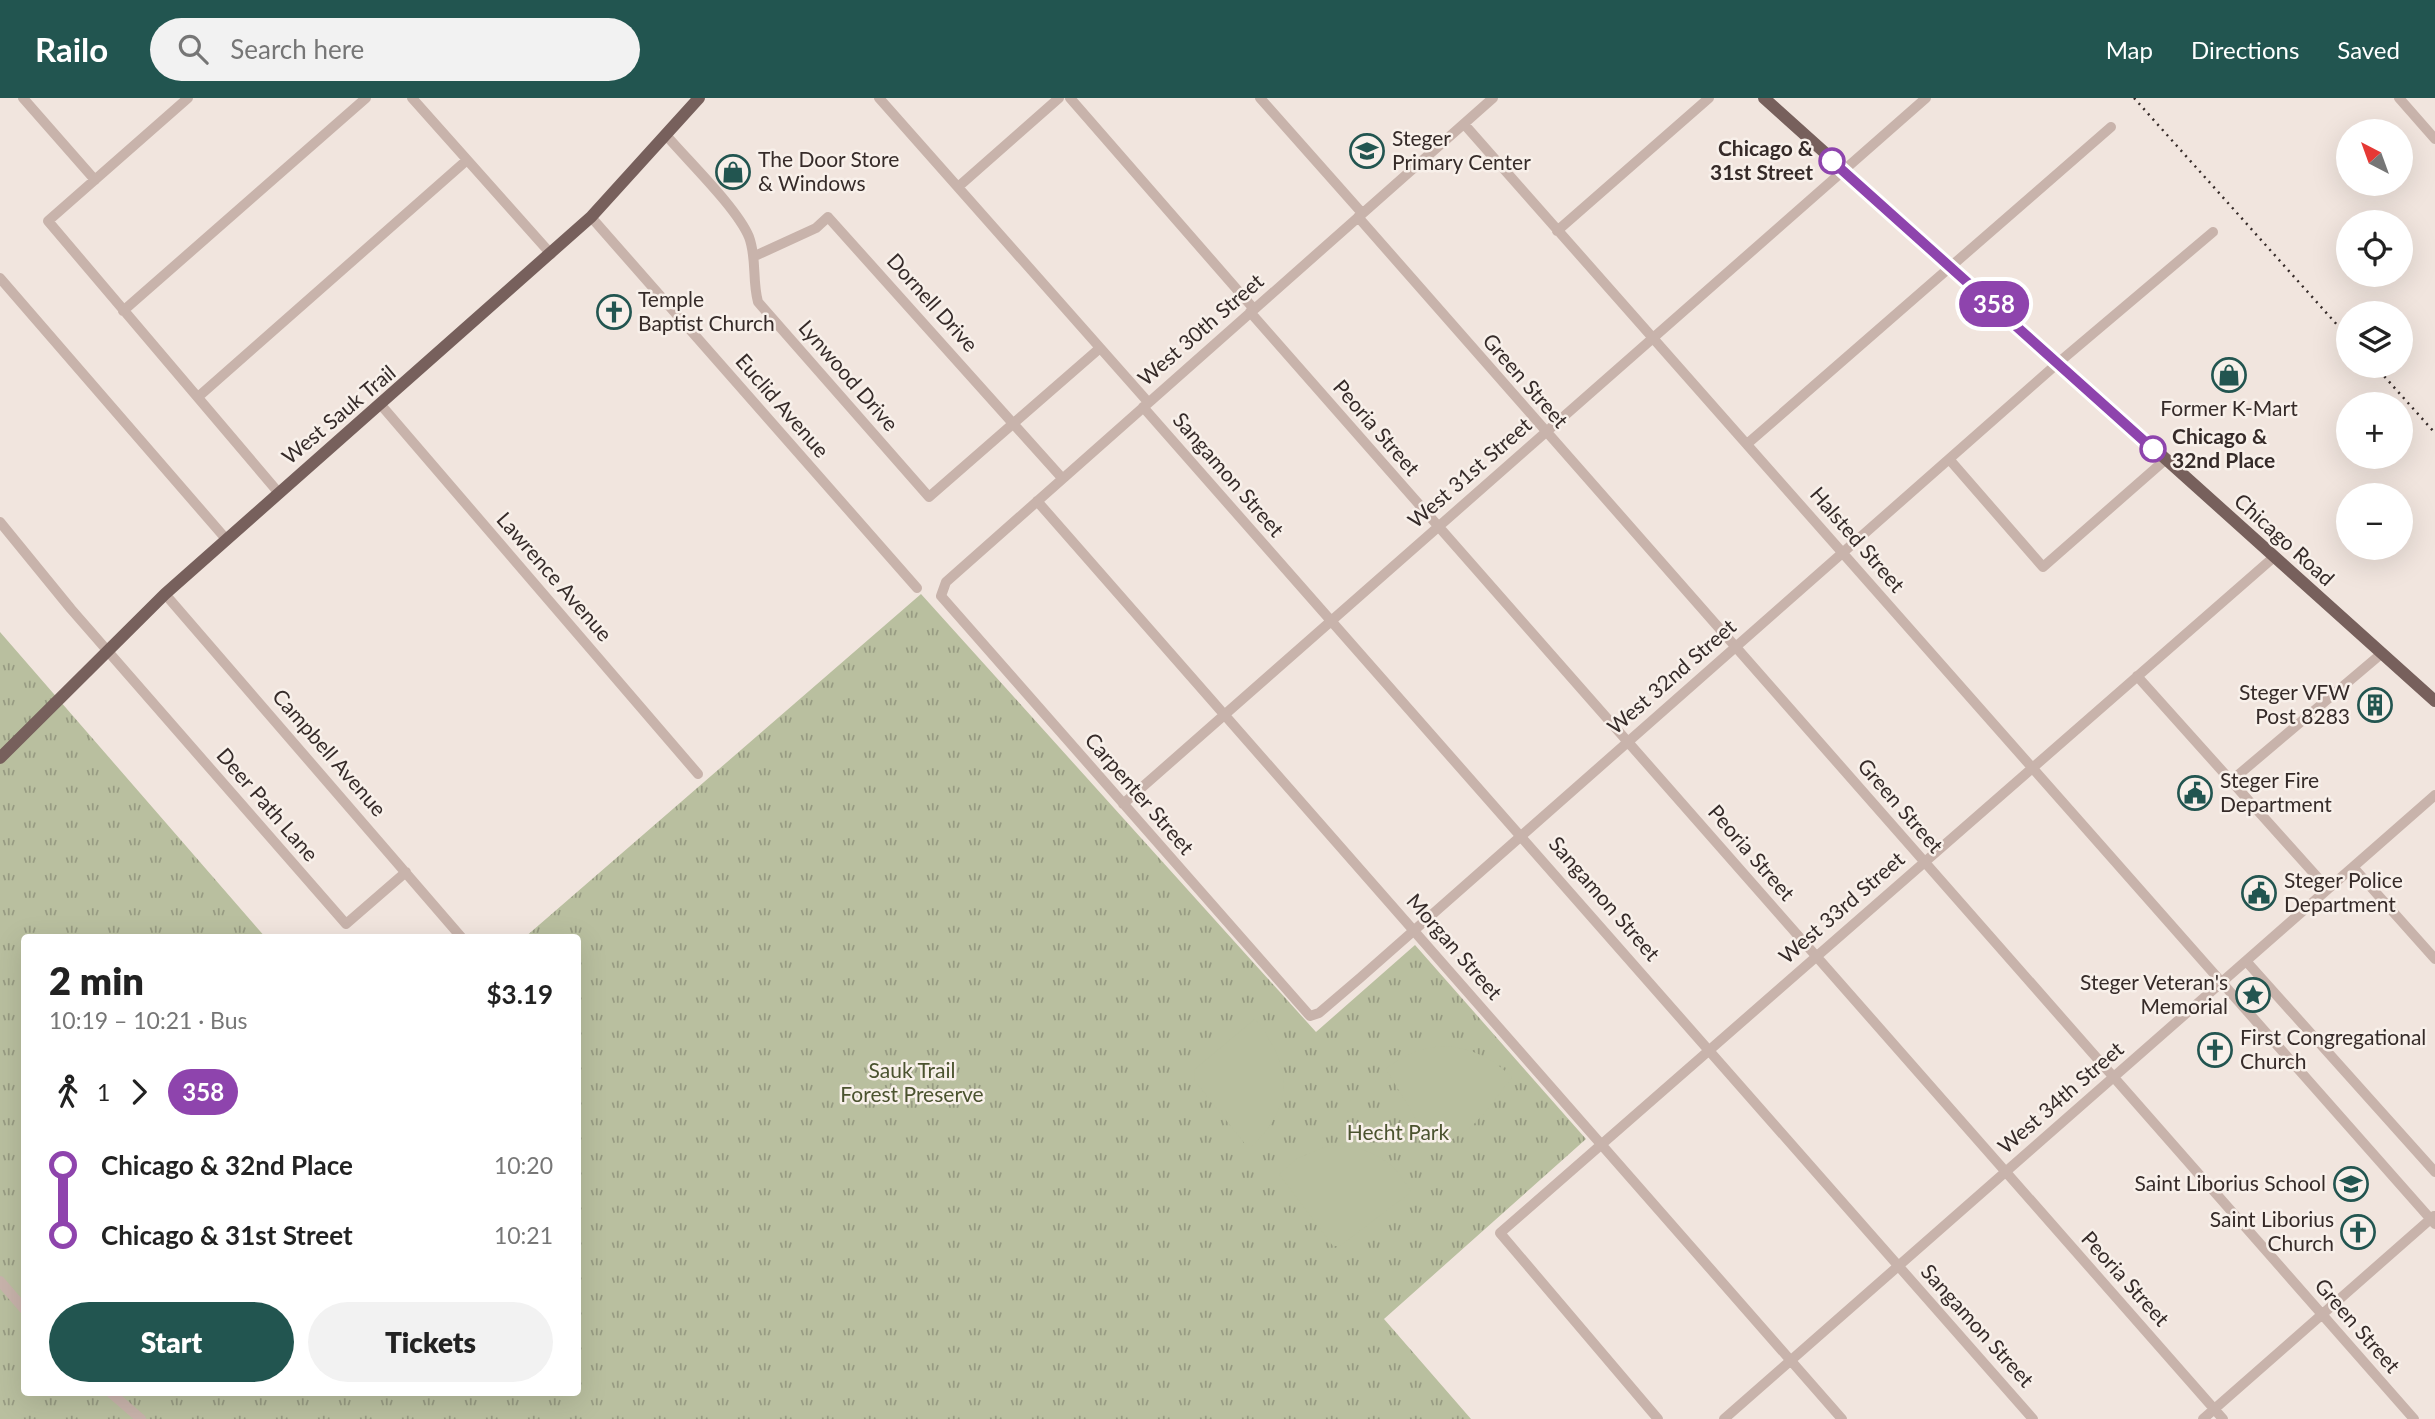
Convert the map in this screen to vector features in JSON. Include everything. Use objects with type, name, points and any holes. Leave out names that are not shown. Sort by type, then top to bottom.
[{"type":"main road","name":"West Sauk Trail","points":[[0,758],[165,594],[591,217],[699,98]]},
{"type":"main road","name":"Chicago Road","points":[[1764,98],[2435,701]]},
{"type":"street","points":[[23,98],[95,180]]},
{"type":"street","points":[[188,98],[48,221],[278,492]]},
{"type":"street","points":[[123,311],[366,98]]},
{"type":"street","points":[[412,98],[551,254]]},
{"type":"street","name":"Sangamon Street","points":[[879,98],[1100,348],[1331,621],[2033,1419]]},
{"type":"street","points":[[958,187],[1059,98]]},
{"type":"street","name":"Peoria Street","points":[[1070,98],[1438,527],[2223,1419]]},
{"type":"street","name":"Green Street","points":[[1260,98],[1544,433],[2414,1419]]},
{"type":"street","name":"West 30th Street","points":[[941,596],[946,582],[1493,98]]},
{"type":"street","points":[[1557,231],[1709,98]]},
{"type":"street","name":"West 31st Street","points":[[1123,804],[1926,98]]},
{"type":"street","points":[[2399,98],[2435,139]]},
{"type":"street","name":"Halsted Street","points":[[1464,124],[2220,983],[2433,1219]]},
{"type":"street","points":[[1747,444],[2111,127]]},
{"type":"street","name":"Lynwood Drive","points":[[666,135],[748,234],[755,256],[753,281],[758,302],[929,497],[1014,423]]},
{"type":"street","points":[[198,397],[467,160]]},
{"type":"street","name":"Euclid Avenue","points":[[591,217],[917,588]]},
{"type":"street","name":"Dornell Drive","points":[[755,256],[816,228],[828,217],[1062,478]]},
{"type":"street","name":"West 32nd Street","points":[[1310,1016],[1319,1013],[2058,363],[2213,232]]},
{"type":"street","points":[[0,278],[226,539]]},
{"type":"street","points":[[1014,423],[1100,348]]},
{"type":"street","name":"Lawrence Avenue","points":[[381,405],[698,774]]},
{"type":"street","points":[[1949,460],[2043,567],[2165,460]]},
{"type":"street","name":"Morgan Street","points":[[1037,501],[1842,1419]]},
{"type":"street","points":[[0,522],[108,651]]},
{"type":"street","name":"West 33rd Street","points":[[1658,1419],[1500,1233],[2274,558]]},
{"type":"street","name":"Campbell Avenue","points":[[165,594],[460,934]]},
{"type":"street","name":"Carpenter Street","points":[[941,596],[1310,1016]]},
{"type":"street","name":"Deer Path Lane","points":[[108,651],[346,924],[406,872]]},
{"type":"street","points":[[2231,781],[2381,654]]},
{"type":"street","points":[[2137,676],[2328,889]]},
{"type":"street","name":"West 34th Street","points":[[1724,1419],[2435,795]]},
{"type":"street","points":[[2353,867],[2435,959]]},
{"type":"street","points":[[2246,961],[2435,1172]]},
{"type":"street","points":[[2203,1419],[2433,1219]]},
{"type":"street","points":[[0,1281],[21,1306]]},
{"type":"street","points":[[114,1396],[141,1419]]},
{"type":"green space","name":"Sauk Trail Forest Preserve","points":[[921,594],[1316,1032],[1415,945],[1586,1139],[1384,1319],[1471,1419],[0,1419],[0,632],[263,934],[21,934],[21,1396],[581,1396],[581,934],[529,934]]},
{"type":"green space","points":[[1255,1019],[1276,1053],[1284,1086],[1275,1117],[1249,1149],[1194,1080],[1195,1069]]},
{"type":"green space","points":[[1448,1046],[1483,1056],[1512,1077],[1489,1108],[1470,1127],[1450,1140],[1438,1143],[1416,1119],[1386,1069],[1416,1052]]},
{"type":"green space","points":[[1330,1145],[1356,1148],[1378,1156],[1396,1170],[1411,1192],[1340,1246],[1333,1246],[1279,1174],[1298,1158]]},
{"type":"railway","points":[[2134,98],[2336,324]]},
{"type":"railway","points":[[2386,378],[2435,433]]},
{"type":"bus line","name":"358","points":[[1832,161],[2153,449]]},
{"type":"place","name":"Steger Primary Center","points":[[1367,151]]},
{"type":"place","name":"Chicago & 31st Street","points":[[1832,161]]},
{"type":"place","name":"The Door Store & Windows","points":[[733,172]]},
{"type":"place","name":"Temple Baptist Church","points":[[614,312]]},
{"type":"place","name":"Former K-Mart","points":[[2229,375]]},
{"type":"place","name":"Chicago & 32nd Place","points":[[2153,449]]},
{"type":"place","name":"Steger VFW Post 8283","points":[[2375,705]]},
{"type":"place","name":"Steger Fire Department","points":[[2195,793]]},
{"type":"place","name":"Steger Police Department","points":[[2259,893]]},
{"type":"place","name":"Steger Veteran's Memorial","points":[[2253,995]]},
{"type":"place","name":"First Congregational Church","points":[[2215,1050]]},
{"type":"place","name":"Saint Liborius School","points":[[2351,1184]]},
{"type":"place","name":"Saint Liborius Church","points":[[2358,1232]]},
{"type":"park label","name":"Hecht Park","points":[[1398,1133]]}]
